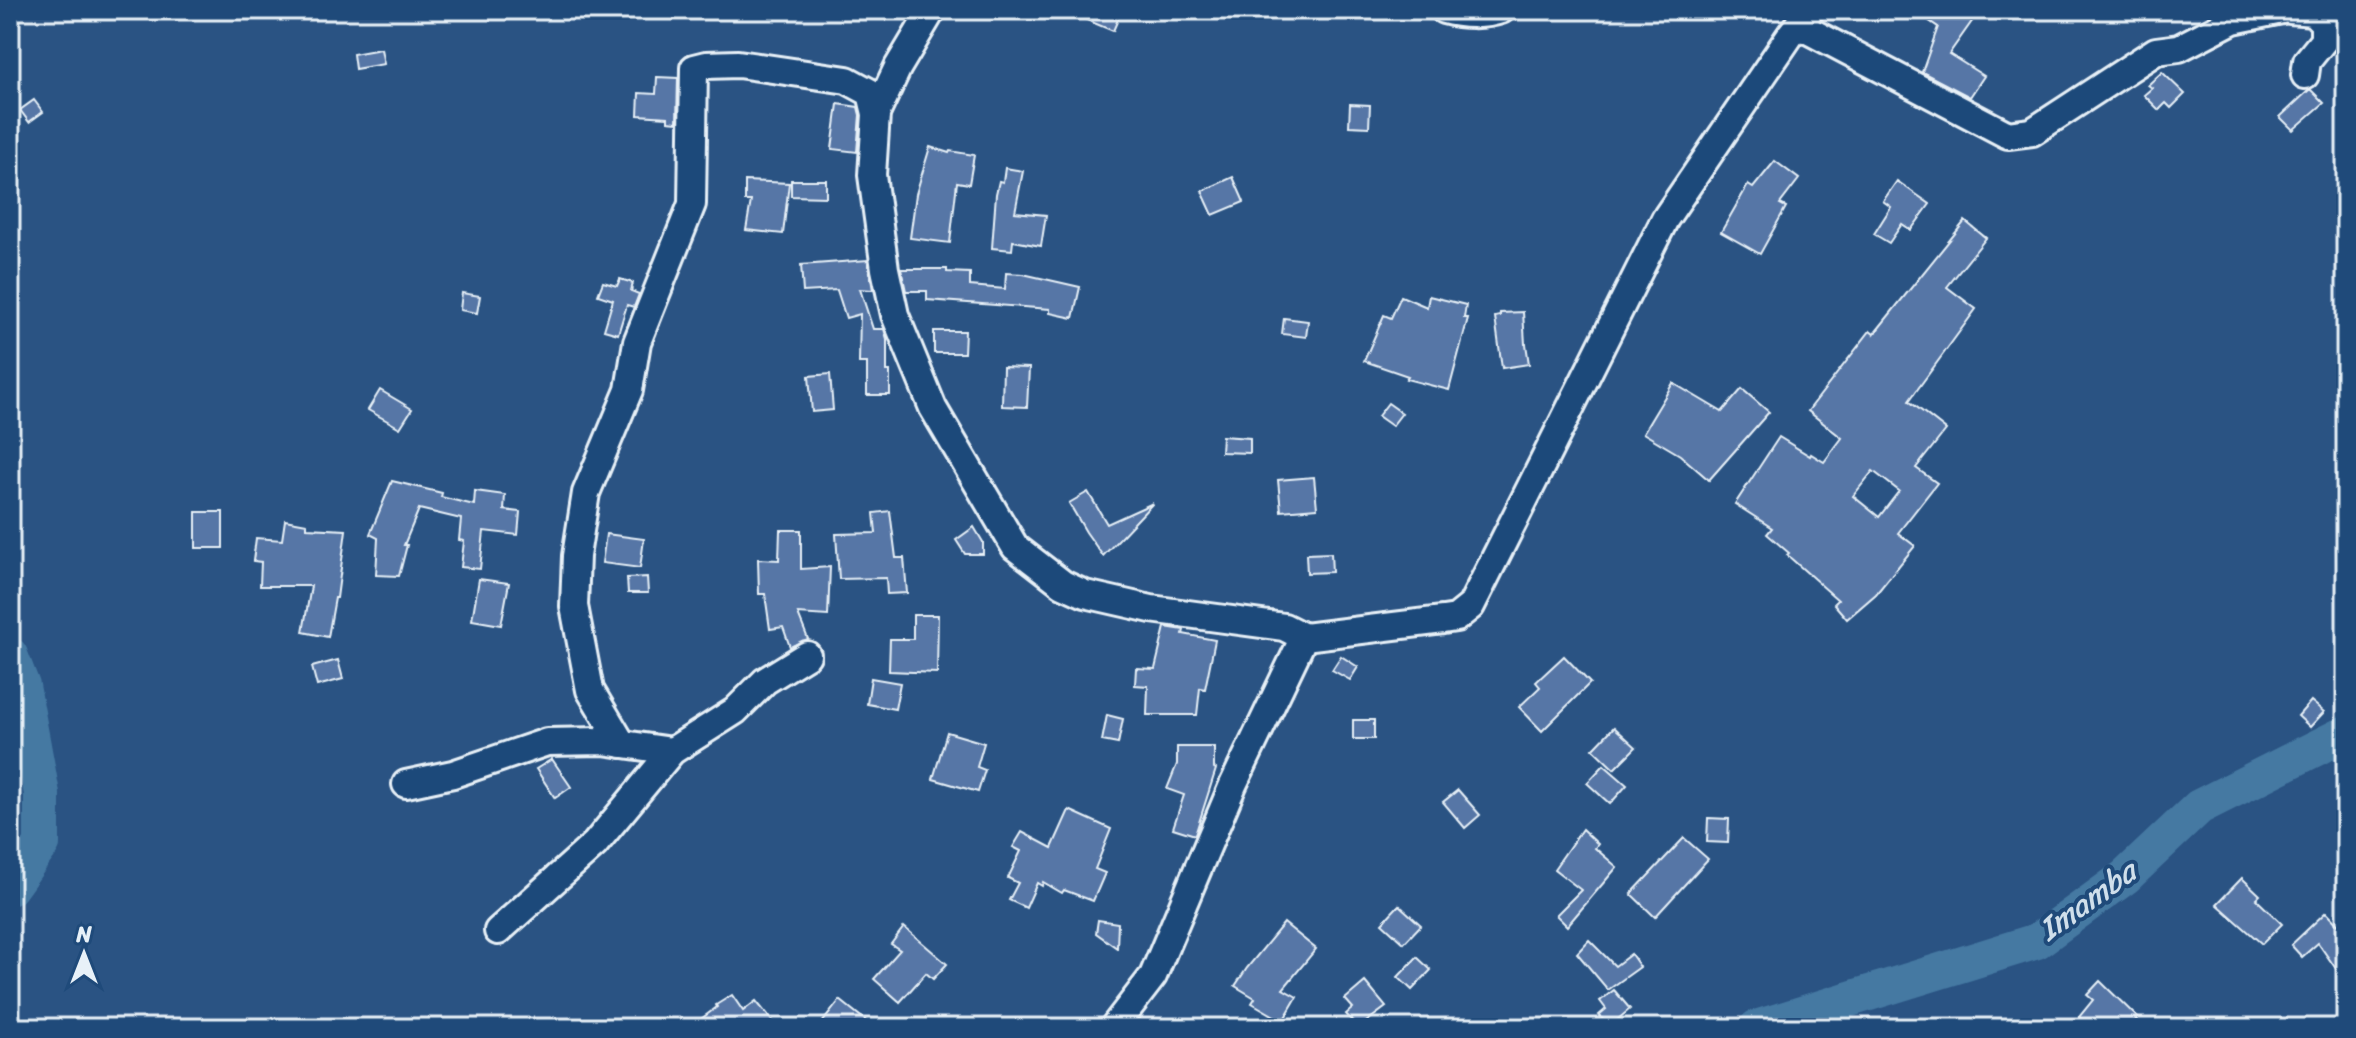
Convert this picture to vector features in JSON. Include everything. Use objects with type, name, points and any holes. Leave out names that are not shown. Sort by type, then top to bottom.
[{"type":"street","points":[[876,114],[898,67],[932,10]]},
{"type":"street","points":[[1444,10],[1458,14],[1501,10]]},
{"type":"street","points":[[622,744],[590,690],[574,606],[576,556],[586,493],[629,390],[637,342],[692,204],[694,68],[738,64],[847,80],[871,93],[876,114],[872,175],[885,269],[895,315],[933,408],[1015,547],[1063,584],[1085,594],[1151,609],[1271,624],[1304,637],[1456,618],[1471,606],[1665,219],[1804,17],[2008,135],[2032,132],[2156,51],[2179,48],[2233,20],[2282,10]]},
{"type":"street","points":[[2290,10],[2313,12],[2324,23],[2324,40],[2307,61],[2305,75]]},
{"type":"street","points":[[1113,1028],[1153,976],[1233,785],[1304,637]]},
{"type":"street","points":[[498,931],[595,844],[672,751],[735,711],[765,681],[807,655]]},
{"type":"street","points":[[406,784],[453,774],[547,742],[603,741],[672,751]]},
{"type":"building","points":[[1063,10],[1122,10],[1113,31]]},
{"type":"building","points":[[1913,10],[1980,10],[1949,54],[1984,76],[1970,97],[1922,72],[1938,27]]},
{"type":"building","points":[[381,49],[384,64],[355,69],[353,54]]},
{"type":"building","points":[[2162,72],[2185,94],[2171,108],[2166,103],[2159,110],[2144,95],[2152,88],[2148,85]]},
{"type":"building","points":[[657,77],[678,78],[677,122],[668,121],[668,117],[638,115],[639,93],[656,94]]},
{"type":"building","points":[[2309,90],[2324,103],[2293,130],[2280,117]]},
{"type":"building","points":[[34,100],[43,112],[29,122],[20,110]]},
{"type":"building","points":[[838,104],[858,107],[857,152],[832,149]]},
{"type":"building","points":[[1350,104],[1370,105],[1369,127],[1349,126]]},
{"type":"building","points":[[930,147],[949,153],[974,155],[969,184],[957,182],[950,243],[910,238],[916,194]]},
{"type":"building","points":[[1775,161],[1799,179],[1780,204],[1786,207],[1760,254],[1721,232],[1748,185],[1753,188]]},
{"type":"building","points":[[1005,168],[1023,171],[1015,212],[1046,215],[1041,246],[1013,241],[1012,250],[992,248],[996,194],[999,181],[1003,182]]},
{"type":"building","points":[[1233,177],[1244,202],[1213,215],[1202,191]]},
{"type":"building","points":[[791,180],[826,180],[826,197],[791,196]]},
{"type":"building","points":[[745,181],[789,183],[783,234],[746,230],[751,201],[745,201]]},
{"type":"building","points":[[1897,181],[1930,204],[1911,230],[1902,224],[1889,243],[1874,234],[1891,207],[1883,201]]},
{"type":"building","points":[[1965,221],[1986,238],[1947,287],[1976,309],[1909,401],[1946,430],[1916,468],[1937,483],[1898,533],[1915,546],[1876,594],[1847,619],[1834,604],[1838,600],[1767,534],[1772,528],[1735,504],[1779,437],[1824,462],[1842,438],[1808,411],[1870,331],[1874,334]],"holes":[[[1873,471],[1899,491],[1879,517],[1853,496]]]},
{"type":"building","points":[[868,260],[873,290],[860,289],[873,329],[884,329],[887,339],[890,395],[867,395],[867,363],[859,363],[860,314],[846,318],[837,290],[803,292],[801,265]]},
{"type":"building","points":[[901,269],[947,269],[947,272],[970,273],[970,286],[1005,289],[1006,273],[1080,287],[1073,318],[1050,313],[1050,309],[927,300],[927,291],[906,291]]},
{"type":"building","points":[[620,279],[633,283],[631,291],[639,294],[634,307],[627,305],[618,334],[604,330],[613,300],[598,295],[603,282],[617,286]]},
{"type":"building","points":[[462,293],[480,296],[477,313],[460,310]]},
{"type":"building","points":[[1401,296],[1427,307],[1429,296],[1466,305],[1464,318],[1468,318],[1449,390],[1406,379],[1408,376],[1364,361],[1384,315],[1391,318]]},
{"type":"building","points":[[1523,312],[1529,364],[1502,368],[1495,317],[1500,313]]},
{"type":"building","points":[[1284,318],[1308,321],[1306,337],[1282,334]]},
{"type":"building","points":[[934,331],[965,331],[964,353],[934,353]]},
{"type":"building","points":[[1003,367],[1029,368],[1027,407],[1002,406]]},
{"type":"building","points":[[830,374],[833,410],[812,412],[809,376]]},
{"type":"building","points":[[1673,383],[1722,412],[1742,389],[1769,412],[1709,480],[1680,455],[1643,433]]},
{"type":"building","points":[[380,390],[412,409],[400,428],[368,410]]},
{"type":"building","points":[[1388,403],[1402,413],[1392,426],[1378,416]]},
{"type":"building","points":[[1222,436],[1250,438],[1250,453],[1221,452]]},
{"type":"building","points":[[1314,477],[1317,508],[1281,511],[1278,480]]},
{"type":"building","points":[[392,481],[442,493],[441,497],[474,505],[475,491],[505,495],[504,510],[520,512],[518,535],[484,531],[480,569],[461,567],[464,541],[459,540],[461,519],[419,509],[404,545],[407,545],[399,576],[376,575],[378,538],[370,534]]},
{"type":"building","points":[[1088,492],[1107,524],[1153,503],[1103,556],[1069,503]]},
{"type":"building","points":[[890,511],[896,558],[904,558],[907,593],[887,594],[886,578],[839,579],[836,534],[876,533],[874,513]]},
{"type":"building","points":[[196,512],[223,512],[223,548],[196,548]]},
{"type":"building","points":[[285,520],[307,524],[307,528],[346,530],[337,598],[328,637],[303,632],[311,586],[260,586],[261,562],[253,561],[256,538],[282,540]]},
{"type":"building","points":[[974,527],[983,542],[983,554],[965,554],[956,540]]},
{"type":"building","points":[[780,530],[801,530],[801,569],[830,567],[828,616],[798,614],[808,639],[790,647],[783,627],[770,629],[765,594],[759,594],[758,559],[779,560]]},
{"type":"building","points":[[606,534],[644,539],[640,568],[602,563]]},
{"type":"building","points":[[1331,553],[1332,572],[1307,573],[1306,554]]},
{"type":"building","points":[[647,577],[648,593],[628,593],[627,578]]},
{"type":"building","points":[[479,579],[509,583],[501,625],[472,620]]},
{"type":"building","points":[[913,615],[938,615],[937,673],[889,671],[890,639],[913,639]]},
{"type":"building","points":[[1165,627],[1215,640],[1205,689],[1200,688],[1197,715],[1147,715],[1148,686],[1135,685],[1136,668],[1155,669]]},
{"type":"building","points":[[1341,656],[1358,667],[1350,680],[1332,670]]},
{"type":"building","points":[[1564,656],[1590,683],[1542,731],[1519,707],[1540,687],[1536,682]]},
{"type":"building","points":[[338,660],[343,679],[317,686],[312,667]]},
{"type":"building","points":[[871,678],[900,683],[895,709],[867,704]]},
{"type":"building","points":[[2311,701],[2324,712],[2310,727],[2298,716]]},
{"type":"building","points":[[1107,715],[1123,719],[1118,744],[1102,741]]},
{"type":"building","points":[[1353,720],[1374,720],[1374,739],[1353,739]]},
{"type":"building","points":[[1614,727],[1636,747],[1614,769],[1593,749]]},
{"type":"building","points":[[947,732],[984,743],[977,767],[985,770],[978,792],[933,779]]},
{"type":"building","points":[[1177,747],[1214,747],[1216,769],[1195,835],[1173,828],[1184,795],[1167,789],[1177,764]]},
{"type":"building","points":[[552,759],[571,787],[555,798],[536,769]]},
{"type":"building","points":[[1604,765],[1627,785],[1610,804],[1587,783]]},
{"type":"building","points":[[1458,790],[1480,815],[1465,828],[1443,802]]},
{"type":"building","points":[[1069,810],[1111,829],[1095,869],[1105,873],[1093,901],[1064,890],[1062,893],[1043,882],[1042,886],[1037,883],[1026,908],[1009,900],[1018,883],[1008,878],[1021,851],[1013,847],[1022,832],[1052,848]]},
{"type":"building","points":[[1708,818],[1729,819],[1728,843],[1707,842]]},
{"type":"building","points":[[1582,829],[1598,844],[1595,848],[1617,867],[1567,926],[1556,915],[1581,890],[1554,869]]},
{"type":"building","points":[[1684,838],[1708,859],[1655,917],[1631,894]]},
{"type":"building","points":[[2242,878],[2260,895],[2256,899],[2282,924],[2262,944],[2217,904]]},
{"type":"building","points":[[1399,905],[1421,925],[1404,943],[1382,923]]},
{"type":"building","points":[[2326,912],[2346,933],[2346,983],[2318,943],[2302,957],[2291,945]]},
{"type":"building","points":[[1098,920],[1118,923],[1117,948],[1096,933]]},
{"type":"building","points":[[1284,923],[1316,949],[1283,989],[1297,997],[1283,1021],[1252,1003],[1255,998],[1235,986]]},
{"type":"building","points":[[904,927],[947,964],[933,979],[926,973],[900,1002],[874,979],[900,950],[891,944]]},
{"type":"building","points":[[1589,940],[1615,966],[1631,954],[1640,967],[1608,990],[1577,953]]},
{"type":"building","points":[[1417,957],[1431,970],[1412,990],[1398,977]]},
{"type":"building","points":[[2100,981],[2138,1018],[2128,1028],[2093,1028],[2079,1017],[2093,1000],[2087,995]]},
{"type":"building","points":[[1365,982],[1386,1007],[1358,1028],[1346,1014],[1353,1008],[1345,999]]},
{"type":"building","points":[[1614,990],[1630,1009],[1609,1027],[1599,1015],[1606,1009],[1600,1001]]},
{"type":"building","points":[[732,995],[743,1011],[756,1001],[778,1028],[707,1028],[701,1019]]},
{"type":"building","points":[[840,1000],[875,1028],[818,1028]]},
{"type":"waterway","name":"Imamba","points":[[10,655],[22,686],[42,794],[42,844],[10,888]]},
{"type":"waterway","name":"Imamba","points":[[1756,1028],[2037,941],[2125,877],[2199,807],[2346,733]]}]
